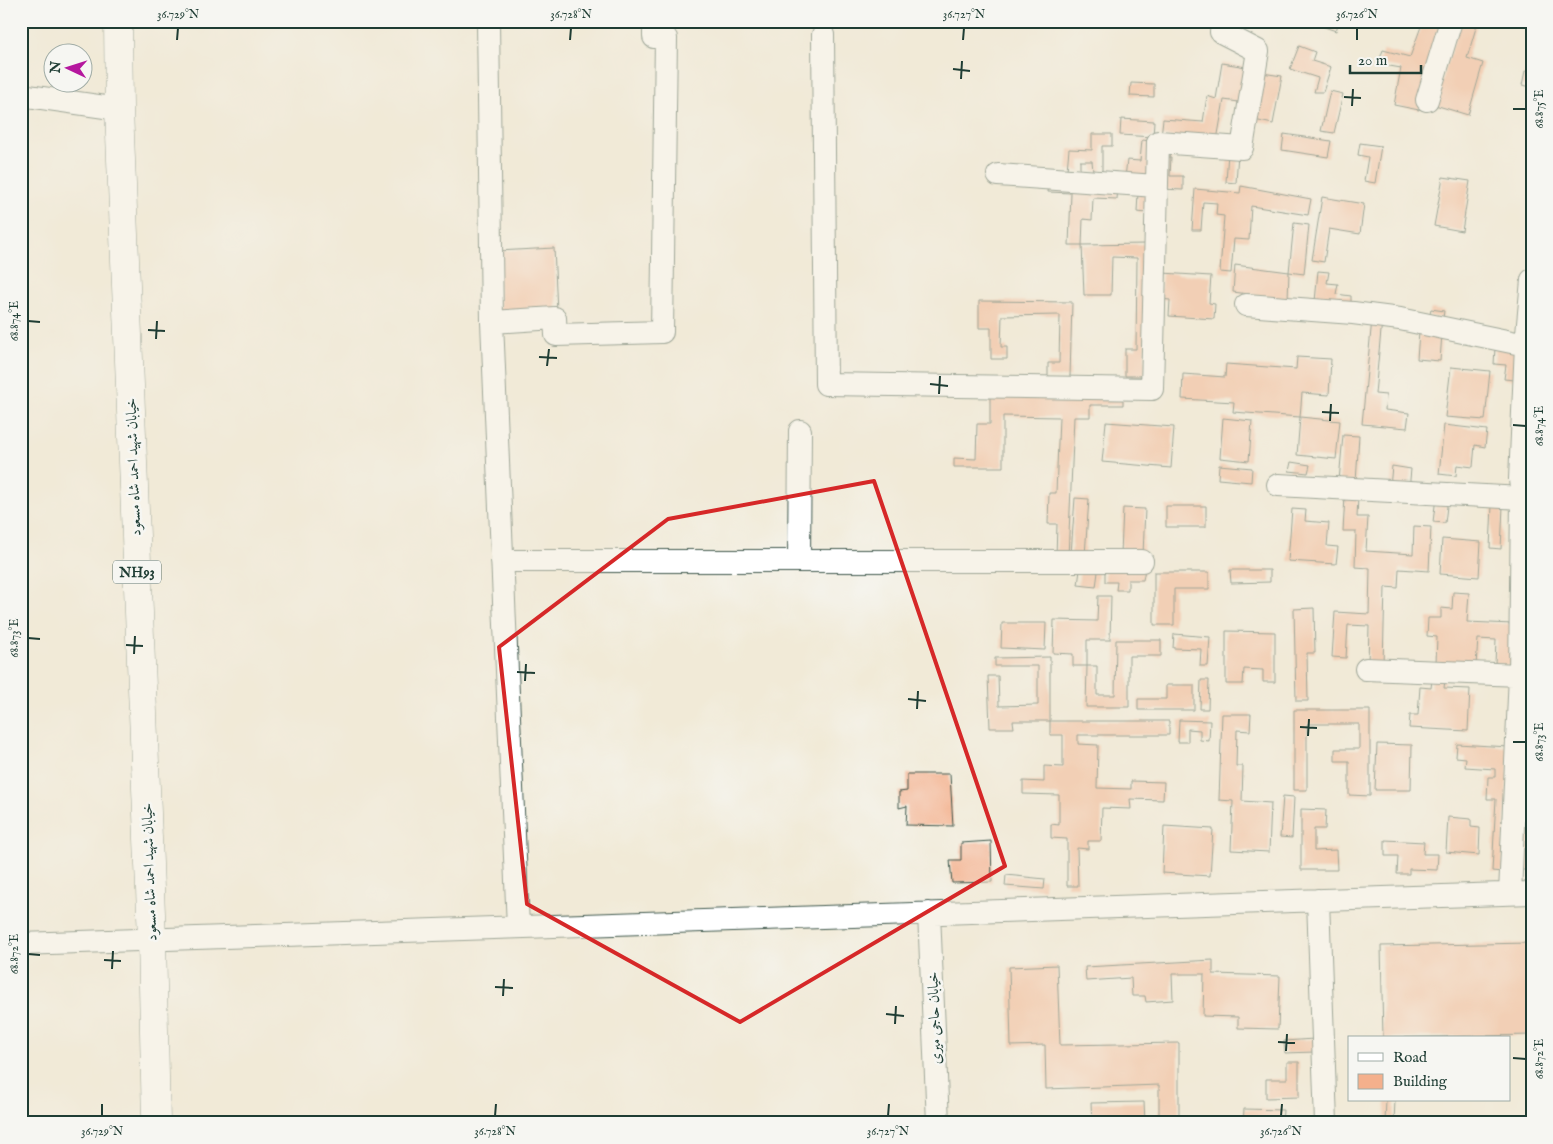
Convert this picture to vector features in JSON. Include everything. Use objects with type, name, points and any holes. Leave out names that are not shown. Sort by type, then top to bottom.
[{"type":"main road","name":"خیابان شهید احمد شاه مسعود","points":[[118,21],[119,108],[152,939],[156,1123]]},
{"type":"street","points":[[488,21],[492,322],[518,927]]},
{"type":"street","points":[[492,322],[555,318],[556,335],[662,332],[666,38],[654,37],[654,21]]},
{"type":"street","points":[[823,35],[826,384],[1152,389],[1158,142],[1242,148],[1258,51],[1221,32],[1225,21]]},
{"type":"street","points":[[1427,100],[1451,21]]},
{"type":"street","points":[[21,95],[119,108]]},
{"type":"street","points":[[998,175],[1156,186]]},
{"type":"street","points":[[21,944],[1521,893],[1520,675],[1525,485],[1526,345],[1532,280]]},
{"type":"street","points":[[1246,305],[1353,313],[1400,319],[1526,345]]},
{"type":"street","points":[[799,561],[800,432]]},
{"type":"street","points":[[1278,485],[1525,485]]},
{"type":"street","points":[[502,561],[1142,562]]},
{"type":"street","points":[[1366,669],[1520,675]]},
{"type":"street","points":[[1318,900],[1326,1123]]},
{"type":"street","name":"خیابان حاجی میری","points":[[929,913],[938,1123]]},
{"type":"highlighted area","points":[[874,481],[1005,866],[740,1022],[527,904],[499,647],[668,519]]},
{"type":"building","points":[[1314,21],[1339,21],[1336,31],[1313,23]]},
{"type":"building","points":[[1423,21],[1442,21],[1426,73],[1419,110],[1394,105],[1401,68],[1378,64],[1383,50],[1410,57]]},
{"type":"building","points":[[1460,21],[1478,21],[1467,58],[1483,63],[1468,115],[1435,105]]},
{"type":"building","points":[[1299,46],[1315,52],[1312,61],[1331,67],[1323,92],[1314,92],[1318,78],[1290,69]]},
{"type":"building","points":[[1222,63],[1252,68],[1246,103],[1224,100],[1217,140],[1161,136],[1163,119],[1203,122],[1207,96],[1216,99]]},
{"type":"building","points":[[1525,71],[1532,72],[1532,87],[1522,85]]},
{"type":"building","points":[[1262,73],[1282,76],[1273,124],[1254,120]]},
{"type":"building","points":[[1131,83],[1154,84],[1154,97],[1130,96]]},
{"type":"building","points":[[1330,91],[1343,94],[1334,133],[1321,131]]},
{"type":"building","points":[[1121,119],[1154,121],[1153,137],[1120,135]]},
{"type":"building","points":[[1092,134],[1112,134],[1112,146],[1102,146],[1102,171],[1093,171],[1092,161],[1080,161],[1080,171],[1067,170],[1069,149],[1092,150]]},
{"type":"building","points":[[1284,134],[1331,141],[1328,157],[1282,150]]},
{"type":"building","points":[[1142,140],[1152,141],[1149,180],[1125,178],[1127,160],[1140,161]]},
{"type":"building","points":[[1360,143],[1381,146],[1375,183],[1364,181],[1368,157],[1358,155]]},
{"type":"building","points":[[1228,152],[1238,153],[1236,183],[1226,182]]},
{"type":"building","points":[[1163,157],[1171,157],[1170,176],[1183,176],[1183,190],[1161,189]]},
{"type":"building","points":[[1443,177],[1470,181],[1462,231],[1434,226]]},
{"type":"building","points":[[1049,185],[1118,188],[1117,199],[1093,198],[1092,220],[1083,219],[1082,245],[1069,245],[1071,193],[1048,192]]},
{"type":"building","points":[[1241,186],[1311,199],[1308,215],[1251,206],[1249,240],[1234,239],[1231,273],[1220,272],[1224,216],[1216,215],[1217,203],[1203,202],[1201,230],[1192,230],[1195,189],[1240,193]]},
{"type":"building","points":[[1138,193],[1149,194],[1147,213],[1137,212]]},
{"type":"building","points":[[1322,197],[1364,204],[1360,234],[1329,229],[1324,262],[1312,260]]},
{"type":"building","points":[[1294,223],[1309,225],[1304,274],[1289,272]]},
{"type":"building","points":[[1146,244],[1145,376],[1125,376],[1125,349],[1136,349],[1137,258],[1112,257],[1111,295],[1084,295],[1082,245]]},
{"type":"building","points":[[554,248],[557,311],[500,316],[498,251]]},
{"type":"building","points":[[1235,265],[1289,272],[1288,299],[1233,292]]},
{"type":"building","points":[[1318,271],[1329,272],[1327,283],[1338,284],[1336,294],[1351,296],[1351,305],[1315,301]]},
{"type":"building","points":[[1162,273],[1211,276],[1209,303],[1215,304],[1214,319],[1169,316],[1170,300],[1160,299]]},
{"type":"building","points":[[979,301],[1072,302],[1070,377],[1048,377],[1048,363],[1059,363],[1060,315],[1002,316],[1001,347],[1007,347],[1007,359],[991,359],[991,328],[979,328]]},
{"type":"building","points":[[1431,309],[1444,311],[1443,318],[1429,316]]},
{"type":"building","points":[[1372,319],[1382,320],[1375,394],[1386,395],[1385,410],[1409,413],[1407,428],[1362,424]]},
{"type":"building","points":[[1419,332],[1442,333],[1440,361],[1417,359]]},
{"type":"building","points":[[1495,348],[1518,350],[1515,380],[1504,379],[1506,365],[1494,364]]},
{"type":"building","points":[[1297,357],[1331,359],[1329,395],[1302,393],[1300,417],[1233,412],[1234,402],[1182,399],[1183,374],[1225,377],[1226,364],[1296,369]]},
{"type":"building","points":[[1451,367],[1490,371],[1485,420],[1445,417]]},
{"type":"building","points":[[990,394],[1123,395],[1123,405],[1090,405],[1090,417],[1074,417],[1068,558],[1056,557],[1057,524],[1048,524],[1049,493],[1056,493],[1059,417],[1003,416],[1003,467],[954,467],[954,458],[976,459],[977,424],[990,424]]},
{"type":"building","points":[[1300,417],[1340,421],[1336,459],[1297,455]]},
{"type":"building","points":[[1223,418],[1252,421],[1249,461],[1220,458]]},
{"type":"building","points":[[1106,422],[1174,427],[1171,468],[1102,462]]},
{"type":"building","points":[[1444,425],[1487,430],[1485,447],[1475,445],[1473,467],[1457,465],[1456,476],[1439,474]]},
{"type":"building","points":[[1343,435],[1359,436],[1356,482],[1339,481]]},
{"type":"building","points":[[1291,462],[1310,465],[1308,473],[1289,471]]},
{"type":"building","points":[[1219,465],[1252,468],[1251,482],[1218,479]]},
{"type":"building","points":[[1392,466],[1411,469],[1409,490],[1390,487]]},
{"type":"building","points":[[1345,496],[1358,497],[1357,517],[1368,517],[1366,551],[1413,554],[1414,526],[1431,527],[1429,571],[1399,569],[1398,588],[1385,587],[1383,664],[1368,664],[1369,626],[1348,625],[1346,658],[1332,657],[1335,612],[1369,614],[1370,568],[1355,567],[1356,531],[1343,531]]},
{"type":"building","points":[[1436,497],[1448,498],[1445,523],[1433,522]]},
{"type":"building","points":[[1075,498],[1089,499],[1085,555],[1071,554]]},
{"type":"building","points":[[1492,505],[1503,506],[1501,549],[1490,548]]},
{"type":"building","points":[[1166,506],[1206,506],[1206,527],[1166,527]]},
{"type":"building","points":[[1123,508],[1145,509],[1143,554],[1121,553]]},
{"type":"building","points":[[1292,509],[1306,510],[1305,521],[1329,523],[1327,546],[1338,547],[1336,564],[1288,561]]},
{"type":"building","points":[[1442,539],[1481,542],[1479,577],[1440,574]]},
{"type":"building","points":[[1105,568],[1145,569],[1143,580],[1128,580],[1128,590],[1116,590],[1117,582],[1105,582]]},
{"type":"building","points":[[1080,570],[1098,572],[1096,587],[1078,585]]},
{"type":"building","points":[[1230,570],[1270,570],[1270,582],[1231,583]]},
{"type":"building","points":[[1154,572],[1209,572],[1209,589],[1174,589],[1174,625],[1154,625]]},
{"type":"building","points":[[1453,592],[1469,593],[1467,622],[1513,624],[1511,665],[1495,664],[1496,640],[1478,639],[1476,665],[1436,663],[1437,637],[1427,636],[1428,618],[1441,618],[1441,608],[1452,609]]},
{"type":"building","points":[[1098,596],[1111,596],[1110,640],[1087,640],[1087,666],[1073,666],[1073,654],[1053,653],[1054,620],[1097,621]]},
{"type":"building","points":[[1314,608],[1315,653],[1307,653],[1308,701],[1296,701],[1294,609]]},
{"type":"building","points":[[1002,623],[1046,623],[1045,650],[1001,648]]},
{"type":"building","points":[[1226,631],[1275,632],[1275,682],[1263,682],[1263,670],[1244,669],[1243,684],[1226,684]]},
{"type":"building","points":[[1174,634],[1210,637],[1208,666],[1200,666],[1201,649],[1173,648]]},
{"type":"building","points":[[1116,640],[1161,640],[1161,656],[1129,656],[1129,707],[1086,707],[1087,666],[1097,666],[1097,695],[1115,695]]},
{"type":"building","points":[[1050,657],[1050,721],[1013,721],[1014,728],[990,728],[988,676],[998,676],[999,706],[1038,705],[1038,666],[995,666],[995,658]]},
{"type":"building","points":[[1201,680],[1209,680],[1208,709],[1200,709]]},
{"type":"building","points":[[1432,680],[1445,680],[1444,688],[1470,689],[1468,731],[1409,728],[1410,715],[1418,715],[1420,687],[1431,688]]},
{"type":"building","points":[[1166,685],[1194,685],[1194,710],[1138,710],[1138,699],[1166,699]]},
{"type":"building","points":[[1294,710],[1370,710],[1370,796],[1349,795],[1349,761],[1335,761],[1335,749],[1359,749],[1359,724],[1307,724],[1307,790],[1294,790]]},
{"type":"building","points":[[1222,714],[1251,714],[1250,731],[1237,730],[1236,766],[1243,766],[1242,801],[1271,803],[1269,852],[1231,850],[1233,801],[1219,800]]},
{"type":"building","points":[[1179,720],[1210,721],[1209,741],[1200,740],[1200,730],[1188,729],[1188,742],[1178,742]]},
{"type":"building","points":[[1050,721],[1169,721],[1169,735],[1078,735],[1078,744],[1098,745],[1097,788],[1131,789],[1131,781],[1164,782],[1163,800],[1130,799],[1131,809],[1102,808],[1101,841],[1088,841],[1088,849],[1077,848],[1078,886],[1067,886],[1067,839],[1051,838],[1051,824],[1059,825],[1059,795],[1023,794],[1023,781],[1044,782],[1044,766],[1063,767],[1063,735],[1050,735]]},
{"type":"building","points":[[1377,744],[1412,745],[1411,790],[1375,790]]},
{"type":"building","points":[[1457,744],[1509,747],[1502,872],[1492,871],[1496,799],[1487,799],[1488,777],[1495,777],[1495,769],[1465,767],[1466,758],[1456,757]]},
{"type":"building","points":[[1521,761],[1532,761],[1532,870],[1522,870]]},
{"type":"building","points":[[907,774],[950,774],[953,826],[906,825],[907,806],[899,808],[899,792],[907,791]]},
{"type":"building","points":[[1283,796],[1294,797],[1292,838],[1280,837]]},
{"type":"building","points":[[1301,809],[1326,810],[1325,829],[1314,829],[1314,851],[1336,850],[1337,870],[1301,870]]},
{"type":"building","points":[[1448,817],[1471,819],[1471,827],[1480,828],[1479,855],[1446,852]]},
{"type":"building","points":[[1164,826],[1213,829],[1210,876],[1162,873]]},
{"type":"building","points":[[1385,840],[1424,842],[1423,854],[1438,854],[1437,870],[1409,869],[1409,874],[1397,874],[1398,856],[1385,856]]},
{"type":"building","points":[[991,841],[992,882],[952,883],[950,860],[961,860],[961,843]]},
{"type":"building","points":[[1006,875],[1045,879],[1044,889],[1005,886]]},
{"type":"building","points":[[1530,943],[1532,1035],[1383,1036],[1381,946]]},
{"type":"building","points":[[1213,960],[1213,974],[1280,976],[1278,1029],[1238,1028],[1238,1017],[1203,1016],[1204,974],[1172,974],[1173,1000],[1146,1002],[1145,996],[1132,996],[1131,978],[1086,981],[1085,967]]},
{"type":"building","points":[[1057,965],[1060,1045],[1179,1043],[1179,1123],[1159,1123],[1159,1085],[1046,1089],[1045,1045],[1011,1046],[1009,967]]},
{"type":"building","points":[[1314,1039],[1315,1052],[1285,1053],[1284,1041]]},
{"type":"building","points":[[1287,1062],[1299,1062],[1299,1097],[1266,1098],[1266,1079],[1287,1079]]},
{"type":"building","points":[[1144,1102],[1145,1123],[1092,1123],[1091,1103]]},
{"type":"building","points":[[1386,1102],[1395,1102],[1394,1123],[1385,1123]]},
{"type":"building","points":[[1244,1109],[1283,1110],[1282,1123],[1243,1123]]}]
